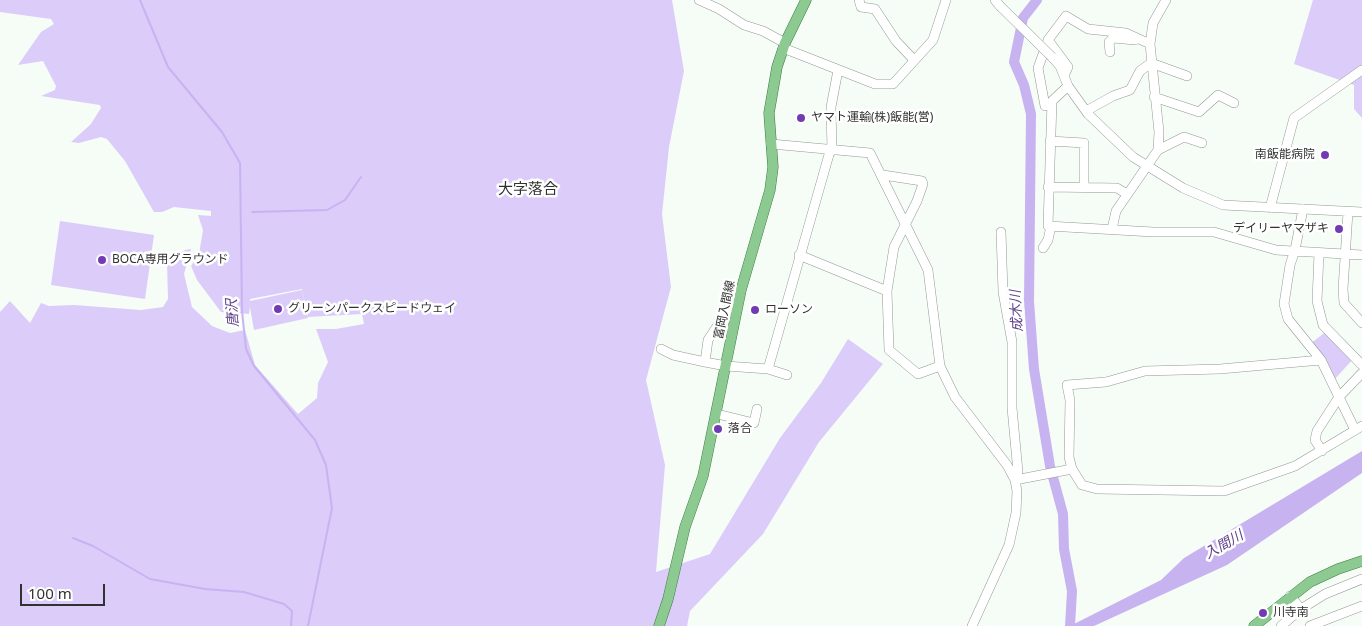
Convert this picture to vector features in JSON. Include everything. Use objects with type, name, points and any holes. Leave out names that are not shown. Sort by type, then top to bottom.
[{"type":"main road","name":"富岡入間線","points":[[659,626],[668,599],[685,527],[703,476],[741,290],[770,190],[773,167],[770,106],[784,46],[806,0]]},
{"type":"main road","points":[[1254,626],[1290,596],[1319,577],[1362,561]]},
{"type":"street","points":[[699,0],[744,25],[769,33],[784,46],[838,70],[886,85],[893,84],[933,40],[946,0]]},
{"type":"street","points":[[859,0],[861,7],[875,10],[896,41],[914,60]]},
{"type":"street","points":[[1158,150],[1159,132],[1150,44],[1153,23],[1166,0]]},
{"type":"street","points":[[998,3],[1060,66],[1068,86],[1086,111],[1133,158],[1184,188],[1223,205],[1362,212]]},
{"type":"street","points":[[1045,106],[1038,68],[1048,40],[1066,16],[1088,29],[1120,31],[1150,44]]},
{"type":"street","points":[[1110,52],[1109,42],[1113,38],[1150,44]]},
{"type":"street","points":[[1048,40],[1068,67],[1064,76]]},
{"type":"street","points":[[1151,63],[1187,76]]},
{"type":"street","points":[[1086,111],[1113,96],[1130,90],[1140,71],[1151,63]]},
{"type":"street","points":[[768,369],[799,255],[831,151],[831,107],[838,70]]},
{"type":"street","points":[[1270,208],[1294,118],[1362,70]]},
{"type":"street","points":[[1043,248],[1048,240],[1050,226],[1048,226],[1048,187],[1052,102],[1068,86]]},
{"type":"street","points":[[1154,97],[1199,112],[1218,96],[1234,103]]},
{"type":"street","points":[[1112,229],[1116,211],[1158,150],[1184,137],[1202,143]]},
{"type":"street","points":[[1050,141],[1084,143],[1084,187]]},
{"type":"street","points":[[771,144],[831,151],[870,153],[906,222],[931,279],[935,340],[940,366],[955,397],[1007,465],[1015,480],[1017,503],[1009,545],[972,626]]},
{"type":"street","points":[[883,175],[922,181],[917,200],[894,247],[887,291],[887,334],[892,354],[918,374],[940,366]]},
{"type":"street","points":[[1048,187],[1117,188],[1127,194]]},
{"type":"street","points":[[1303,209],[1290,265],[1284,304],[1288,319],[1321,360],[1339,397],[1358,428],[1322,452],[1288,470],[1224,491],[1097,489],[1082,486],[1068,470],[1070,457],[1070,400],[1067,384],[1106,382],[1145,371],[1220,369],[1321,360]]},
{"type":"street","points":[[1348,212],[1344,303],[1362,323]]},
{"type":"street","points":[[1050,226],[1153,232],[1214,232],[1276,250],[1362,255]]},
{"type":"street","points":[[1001,232],[1003,292],[1012,342],[1012,408],[1018,472],[1015,480]]},
{"type":"street","points":[[1320,253],[1317,281],[1319,313],[1323,325],[1360,358]]},
{"type":"street","points":[[799,255],[887,291]]},
{"type":"street","points":[[705,362],[708,340],[733,298],[741,290]]},
{"type":"street","points":[[661,349],[673,355],[705,362],[726,366],[768,369],[787,375]]},
{"type":"street","points":[[1322,452],[1315,440],[1317,431],[1339,397],[1362,373]]},
{"type":"street","points":[[716,414],[754,423],[757,409]]},
{"type":"street","points":[[1015,480],[1068,470]]},
{"type":"street","points":[[1282,626],[1301,609],[1324,594],[1362,579]]},
{"type":"street","points":[[1290,596],[1301,609]]},
{"type":"street","points":[[1310,626],[1362,606]]},
{"type":"shaded area","points":[[0,0],[672,0],[684,71],[669,147],[662,214],[671,287],[646,380],[665,465],[656,572],[710,554],[780,438],[821,383],[848,339],[883,364],[819,442],[763,534],[690,611],[687,626],[0,626],[0,312],[10,301],[30,323],[41,303],[49,306],[74,305],[141,310],[163,307],[168,299],[167,261],[185,250],[191,249],[184,274],[192,307],[212,326],[230,333],[245,330],[255,365],[298,414],[317,398],[318,383],[328,362],[316,329],[336,329],[364,324],[362,314],[308,317],[302,289],[250,299],[250,301],[302,290],[308,318],[254,330],[250,307],[249,314],[221,312],[197,280],[191,266],[199,254],[203,230],[198,215],[211,216],[211,211],[174,207],[162,212],[154,212],[125,161],[107,139],[101,137],[79,143],[71,142],[91,124],[101,108],[100,105],[41,96],[55,90],[56,86],[43,61],[18,65],[41,32],[54,24],[51,19],[0,12]]},
{"type":"shaded area","points":[[1313,0],[1362,0],[1362,118],[1354,109],[1354,85],[1294,64]]},
{"type":"shaded area","name":"BOCA専用グラウンド","points":[[60,221],[154,235],[145,299],[51,285]]},
{"type":"shaded area","points":[[1327,331],[1354,358],[1334,380],[1310,344]]},
{"type":"water","name":"入間川","points":[[1362,451],[1362,473],[1227,565],[1094,626],[1070,626],[1161,580],[1184,558]]},
{"type":"waterway","name":"唐沢","points":[[140,0],[168,67],[222,132],[240,163],[242,311],[246,349],[254,366],[315,440],[326,465],[332,508],[308,626]]},
{"type":"waterway","name":"成木川","points":[[1037,0],[1023,18],[1014,62],[1024,85],[1031,114],[1029,301],[1034,369],[1050,466],[1063,514],[1064,549],[1072,591],[1070,626]]},
{"type":"waterway","points":[[252,212],[327,210],[345,200],[361,177]]},
{"type":"waterway","points":[[73,538],[93,546],[150,579],[205,589],[244,592],[284,604],[292,611],[291,626]]},
{"type":"place","name":"ヤマト運輸(株)飯能(営)","points":[[801,118]]},
{"type":"place","name":"南飯能病院","points":[[1325,155]]},
{"type":"place","name":"デイリーヤマザキ","points":[[1339,229]]},
{"type":"place","name":"BOCA専用グラウンド","points":[[102,260]]},
{"type":"place","name":"グリーンパークスピードウェイ","points":[[278,309]]},
{"type":"place","name":"ローソン","points":[[755,310]]},
{"type":"place","name":"落合","points":[[718,429]]},
{"type":"place","name":"川寺南","points":[[1263,613]]},
{"type":"district","name":"大字落合","points":[[528,190]]}]
